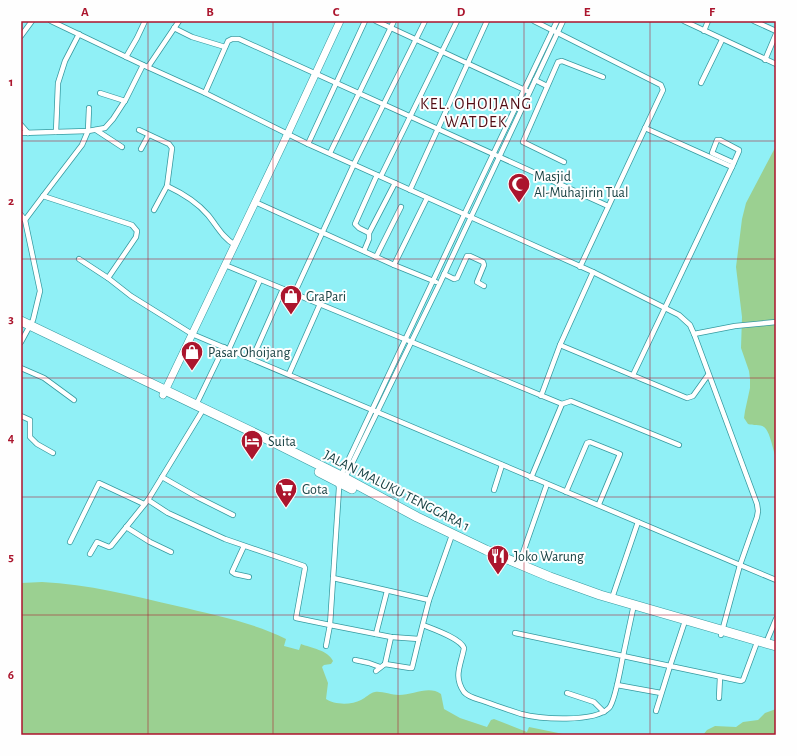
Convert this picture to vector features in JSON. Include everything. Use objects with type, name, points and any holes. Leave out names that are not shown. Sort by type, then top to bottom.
[{"type":"highway","name":"JALAN MALUKU TENGGARA 1","points":[[21,321],[26,327],[198,409],[341,482],[363,489],[452,537],[548,581],[590,597],[684,624],[776,646]]},
{"type":"highway","name":"JALAN MALUKU TENGGARA 1","points":[[452,537],[572,586],[776,651]]},
{"type":"street","points":[[21,36],[32,21]]},
{"type":"street","points":[[51,21],[205,93],[308,144],[593,272],[666,308],[687,321],[694,334],[758,508],[757,517],[740,565],[722,633]]},
{"type":"street","points":[[126,56],[145,21]]},
{"type":"street","points":[[21,134],[88,131],[105,128],[125,101],[146,66],[179,21]]},
{"type":"street","points":[[164,393],[288,134],[315,72],[340,21]]},
{"type":"street","points":[[308,144],[365,21]]},
{"type":"street","points":[[376,21],[529,93]]},
{"type":"street","points":[[330,153],[394,21]]},
{"type":"street","points":[[294,294],[321,232],[425,21]]},
{"type":"street","points":[[369,234],[355,224],[457,21]]},
{"type":"street","points":[[410,190],[487,21]]},
{"type":"street","points":[[534,21],[661,85],[663,90],[580,267]]},
{"type":"street","points":[[374,412],[440,283],[471,218],[535,80],[555,31],[557,21]]},
{"type":"street","points":[[326,646],[330,625],[341,482],[374,412],[405,340],[493,154],[555,31],[563,21]]},
{"type":"street","points":[[684,21],[776,64]]},
{"type":"street","points":[[704,31],[708,21]]},
{"type":"street","points":[[754,21],[760,22],[776,31]]},
{"type":"street","points":[[174,28],[192,36],[225,46]]},
{"type":"street","points":[[56,132],[58,83],[65,61],[79,34]]},
{"type":"street","points":[[765,60],[776,34]]},
{"type":"street","points":[[205,93],[225,46],[229,40],[239,39],[315,72],[608,206]]},
{"type":"street","points":[[701,83],[722,40]]},
{"type":"street","points":[[564,162],[523,142],[559,60],[603,78]]},
{"type":"street","points":[[535,80],[547,86]]},
{"type":"street","points":[[100,93],[125,101]]},
{"type":"street","points":[[25,220],[74,156],[88,131],[90,108]]},
{"type":"street","points":[[21,125],[28,133]]},
{"type":"street","points":[[645,128],[733,165]]},
{"type":"street","points":[[96,130],[122,147]]},
{"type":"street","points":[[138,130],[148,136],[169,144],[172,147],[167,186],[154,210]]},
{"type":"street","points":[[141,149],[148,136]]},
{"type":"street","points":[[633,375],[666,308],[733,165],[739,150],[720,140],[717,140],[712,153],[733,165]]},
{"type":"street","points":[[364,252],[369,239],[369,234],[395,183]]},
{"type":"street","points":[[167,186],[181,193],[203,210],[227,240],[234,245]]},
{"type":"street","points":[[43,196],[124,222],[136,228],[136,237],[108,278]]},
{"type":"street","points":[[394,265],[427,198]]},
{"type":"street","points":[[255,202],[364,252],[440,283]]},
{"type":"street","points":[[376,257],[401,207]]},
{"type":"street","points":[[21,215],[25,220],[40,291],[36,310],[26,327],[21,342]]},
{"type":"street","points":[[21,227],[27,229]]},
{"type":"street","points":[[444,274],[454,279],[457,278],[467,256],[470,256],[483,262],[484,265],[477,282],[484,286]]},
{"type":"street","points":[[79,259],[108,278],[131,296],[192,334],[531,478],[599,504],[776,580]]},
{"type":"street","points":[[225,265],[541,396],[562,404],[571,401],[658,437],[679,444]]},
{"type":"street","points":[[541,396],[560,344],[593,272]]},
{"type":"street","points":[[90,554],[97,542],[109,548],[110,547],[146,502],[162,477],[198,409],[260,280]]},
{"type":"street","points":[[252,359],[283,289]]},
{"type":"street","points":[[289,374],[320,304]]},
{"type":"street","points":[[694,334],[735,326],[776,322]]},
{"type":"street","points":[[560,344],[687,398],[694,396],[708,375]]},
{"type":"street","points":[[21,368],[44,378],[74,400]]},
{"type":"street","points":[[531,478],[562,404]]},
{"type":"street","points":[[21,416],[30,420],[30,437],[37,444],[53,453]]},
{"type":"street","points":[[566,492],[587,443],[590,442],[620,454],[599,504]]},
{"type":"street","points":[[494,490],[502,465]]},
{"type":"street","points":[[162,477],[197,498],[233,515]]},
{"type":"street","points":[[70,542],[99,483],[146,502],[176,517],[244,546],[304,566],[296,618],[392,637],[419,639]]},
{"type":"street","points":[[519,564],[547,484]]},
{"type":"street","points":[[612,599],[638,522]]},
{"type":"street","points":[[126,527],[150,542],[171,552]]},
{"type":"street","points":[[384,664],[411,668],[429,600],[452,537]]},
{"type":"street","points":[[244,546],[232,572],[249,577]]},
{"type":"street","points":[[333,578],[429,600]]},
{"type":"street","points":[[376,634],[388,591]]},
{"type":"street","points":[[423,625],[458,641],[463,646],[464,648],[458,675],[459,682],[467,695],[525,714],[578,718],[604,712],[612,704],[633,609]]},
{"type":"street","points":[[766,643],[776,619]]},
{"type":"street","points":[[656,710],[684,624]]},
{"type":"street","points":[[515,633],[742,681],[756,645]]},
{"type":"street","points":[[355,660],[372,664],[378,669],[384,664],[392,637]]},
{"type":"street","points":[[719,698],[720,677]]},
{"type":"street","points":[[617,685],[661,693]]},
{"type":"street","points":[[567,693],[594,702],[604,712]]},
{"type":"shaded area","points":[[776,146],[776,458],[770,436],[766,429],[761,426],[748,424],[744,418],[750,388],[750,379],[749,371],[741,348],[742,317],[736,267],[742,219],[746,203]]},
{"type":"shaded area","points":[[42,582],[76,585],[110,591],[219,616],[246,623],[286,639],[284,646],[299,650],[301,644],[319,650],[331,657],[333,661],[331,664],[324,665],[322,667],[328,683],[326,699],[329,701],[343,704],[353,703],[375,692],[404,695],[431,690],[441,694],[444,709],[460,718],[487,727],[491,720],[494,719],[527,732],[529,727],[568,735],[21,735],[21,583]]},
{"type":"shaded area","points":[[776,709],[776,735],[703,735],[707,730],[715,726],[736,727],[743,722],[758,720],[765,713]]},
{"type":"place","name":"Masjid Al-Muhajirin Tual","points":[[519,204]]},
{"type":"place","name":"GraPari","points":[[291,316]]},
{"type":"place","name":"Pasar Ohoijang","points":[[192,372]]},
{"type":"place","name":"Suita","points":[[252,460]]},
{"type":"place","name":"Gota","points":[[286,508]]},
{"type":"place","name":"Joko Warung","points":[[498,576]]},
{"type":"district","name":"KEL. OHOIJANG WATDEK","points":[[476,112]]}]
